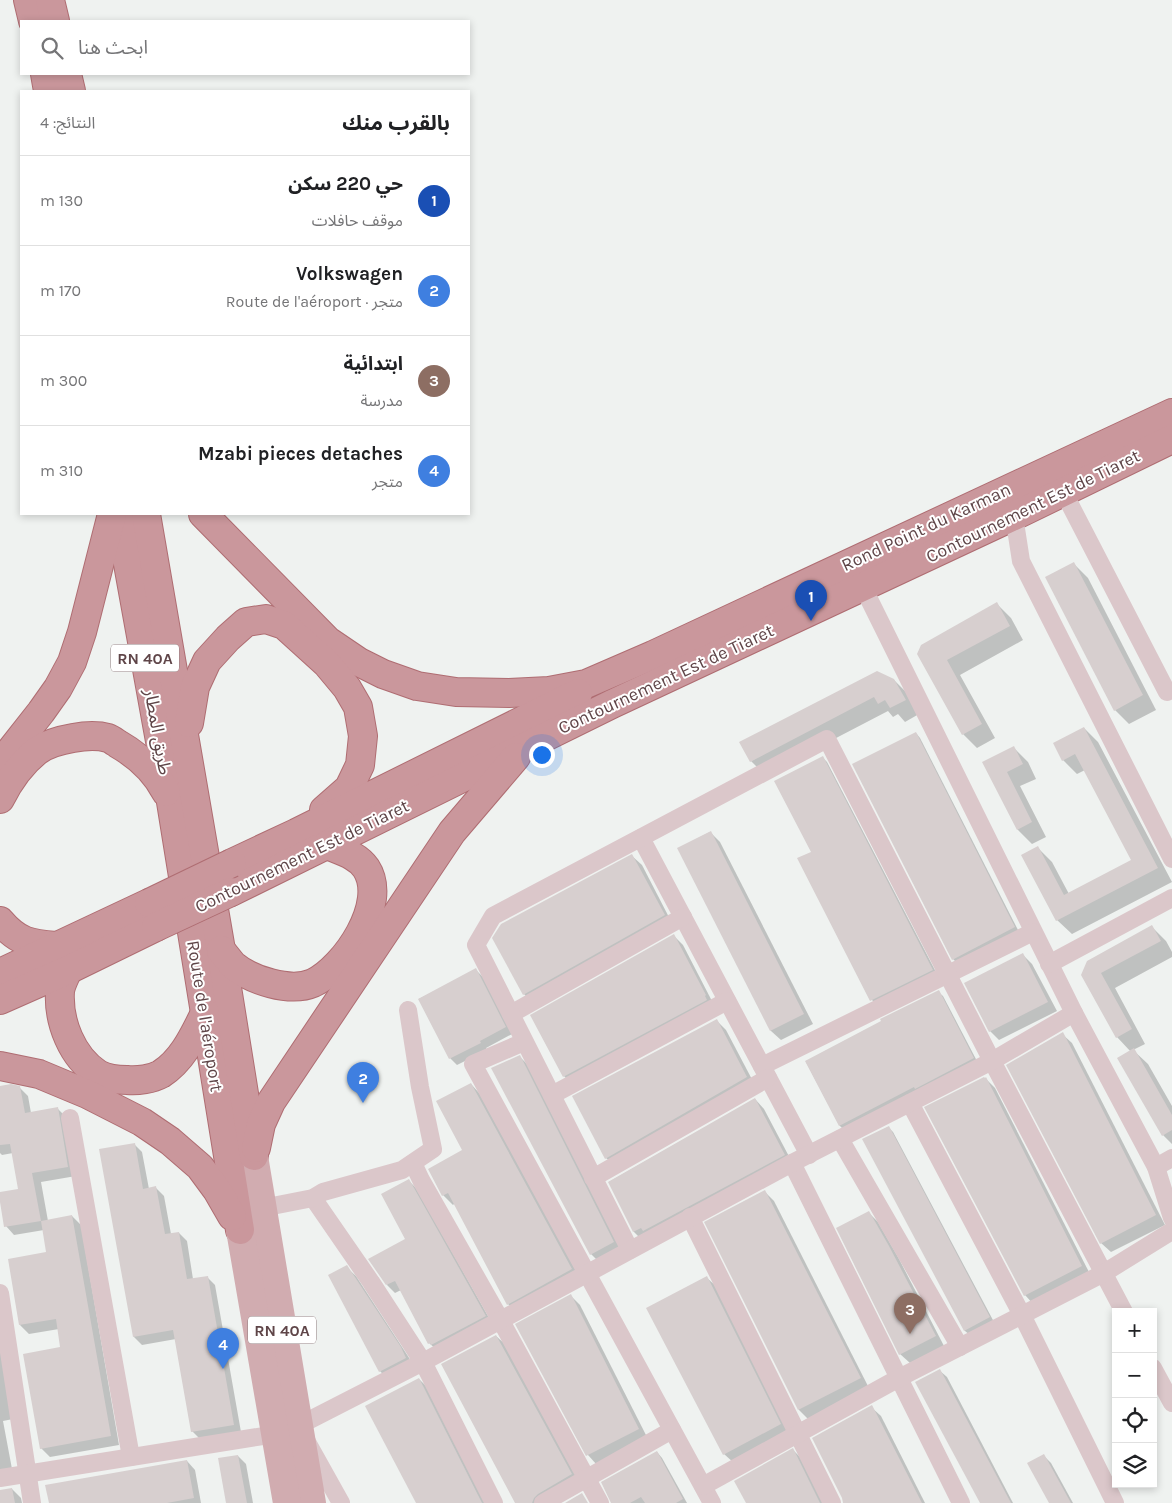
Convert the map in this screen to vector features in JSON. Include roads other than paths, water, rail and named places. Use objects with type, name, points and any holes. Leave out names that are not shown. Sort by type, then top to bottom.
[{"type":"highway","points":[[28,0],[33,20]]},
{"type":"highway","points":[[50,0],[54,20]]},
{"type":"highway","points":[[45,75],[48,90]]},
{"type":"highway","points":[[66,75],[71,90]]},
{"type":"highway","name":"Rond Point du Karman","points":[[653,655],[1172,413]]},
{"type":"highway","name":"Contournement Est de Tiaret","points":[[152,915],[231,892],[524,747],[1014,516],[1172,438]]},
{"type":"highway","points":[[0,764],[52,696],[72,662],[82,632],[112,515]]},
{"type":"highway","name":"طريق المطار","points":[[119,515],[171,802]]},
{"type":"highway","name":"طريق المطار","points":[[146,515],[186,749]]},
{"type":"highway","points":[[204,515],[328,641],[359,662],[383,674],[417,686],[456,692],[509,693],[549,690],[586,684],[653,655]]},
{"type":"highway","points":[[186,749],[195,687],[207,661],[246,622],[266,619],[284,625],[327,664],[347,688],[358,707],[363,736],[360,765],[348,788],[296,833]]},
{"type":"highway","name":"Contournement Est de Tiaret","points":[[0,1000],[62,958],[152,915],[232,863],[487,739],[653,655]]},
{"type":"highway","points":[[0,799],[6,787],[22,766],[38,750],[59,740],[86,736],[108,738],[129,750],[148,766],[160,781],[171,802]]},
{"type":"highway","points":[[254,1156],[261,1124],[272,1102],[452,832],[524,747]]},
{"type":"highway","name":"Route de l'aéroport","points":[[186,749],[221,950],[226,1062],[240,1230]]},
{"type":"highway","name":"Route de l'aéroport","points":[[171,802],[205,1013],[226,1062],[254,1156]]},
{"type":"highway","points":[[221,950],[241,970],[266,982],[289,987],[312,984],[330,972],[351,948],[365,925],[370,910],[372,885],[366,869],[356,857],[327,845]]},
{"type":"highway","points":[[0,921],[19,939],[62,958],[60,991],[63,1021],[70,1042],[82,1060],[99,1074],[114,1080],[136,1081],[160,1074],[173,1064],[188,1046],[205,1013]]},
{"type":"highway","name":"Contournement Est de Tiaret","points":[[0,973],[62,958]]},
{"type":"highway","points":[[0,1066],[39,1074],[87,1094],[142,1122],[170,1140],[200,1167],[217,1190],[240,1230]]},
{"type":"main road","name":"RN 40A","points":[[254,1156],[262,1208],[287,1430],[287,1503]]},
{"type":"main road","name":"RN 40A","points":[[240,1230],[287,1430],[312,1503]]},
{"type":"street","points":[[1063,491],[1167,692]]},
{"type":"street","points":[[1014,516],[1021,561],[1172,859]]},
{"type":"street","points":[[863,587],[1049,964],[1156,1168],[1172,1218]]},
{"type":"street","points":[[630,1250],[476,945],[493,916],[827,739],[992,1061],[1122,1308]]},
{"type":"street","points":[[641,838],[809,1154]]},
{"type":"street","points":[[1049,964],[1172,898]]},
{"type":"street","points":[[511,1014],[683,917]]},
{"type":"street","points":[[593,1178],[765,1072],[1033,932]]},
{"type":"street","points":[[552,1095],[728,1001]]},
{"type":"street","points":[[262,1208],[313,1198],[323,1192],[402,1170],[433,1149],[420,1087],[408,1010]]},
{"type":"street","points":[[0,1478],[287,1430],[423,1362],[809,1154],[992,1061],[1074,1013]]},
{"type":"street","points":[[524,1042],[473,1064],[708,1498],[798,1433],[899,1378],[1104,1273],[1172,1231]]},
{"type":"street","points":[[910,1103],[1022,1315],[1115,1503]]},
{"type":"street","points":[[70,1118],[131,1457]]},
{"type":"street","points":[[840,1139],[960,1347]]},
{"type":"street","points":[[1156,1168],[1172,1158]]},
{"type":"street","points":[[413,1163],[600,1503]]},
{"type":"street","points":[[792,1163],[961,1503]]},
{"type":"street","points":[[313,1198],[423,1362],[494,1503]]},
{"type":"street","points":[[690,1217],[832,1503]]},
{"type":"street","points":[[0,1293],[32,1503]]},
{"type":"street","points":[[1157,1375],[1172,1403]]},
{"type":"street","points":[[287,1430],[341,1503]]},
{"type":"street","points":[[543,1503],[672,1430]]},
{"type":"place","name":"حي 220 سكن","points":[[811,621]]},
{"type":"place","name":"Volkswagen","points":[[363,1103]]},
{"type":"place","name":"ابتدائية","points":[[910,1334]]},
{"type":"place","name":"Mzabi pieces detaches","points":[[223,1369]]}]
